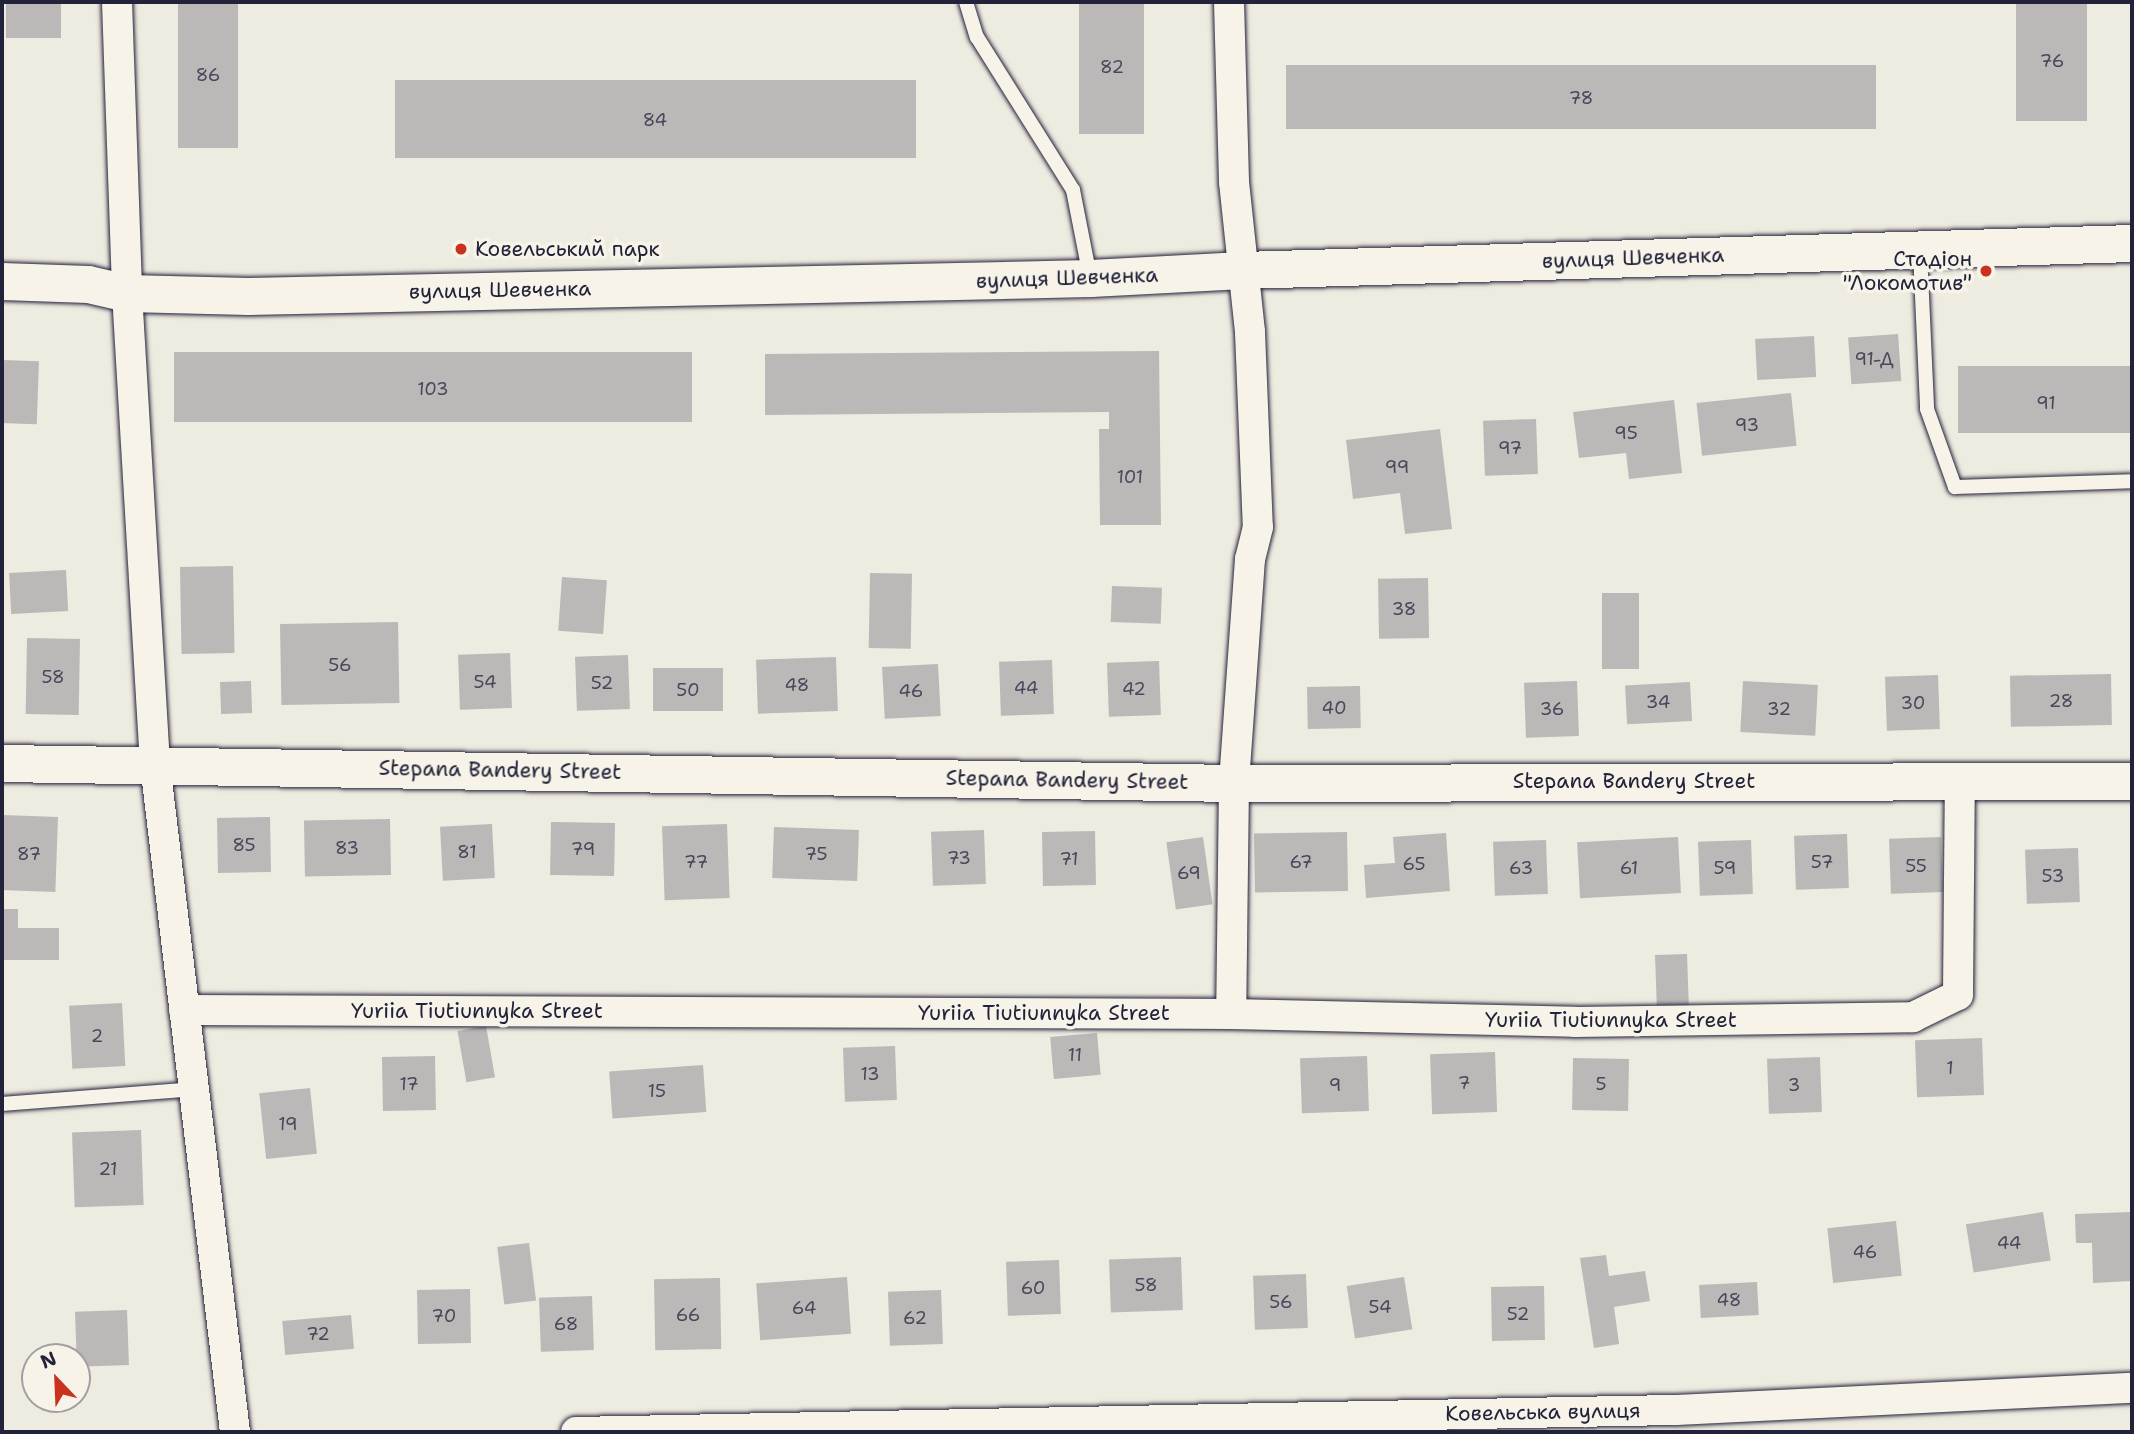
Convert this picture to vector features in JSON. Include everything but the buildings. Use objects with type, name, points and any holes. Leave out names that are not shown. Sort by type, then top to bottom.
[{"type":"street","points":[[117,2],[127,293],[155,764],[184,1010],[197,1089],[235,1432]]},
{"type":"street","points":[[1229,2],[1234,182],[1243,270],[1258,527],[1250,558],[1234,783],[1231,1014]]},
{"type":"street","name":"вулиця Шевченка","points":[[2,282],[88,284],[127,293],[248,296],[1090,278],[1243,270],[2132,243]]},
{"type":"street","name":"Stepana Bandery Street","points":[[2,763],[1234,783],[1960,779],[2132,781]]},
{"type":"street","name":"Yuriia Tiutiunnyka Street","points":[[184,1010],[1231,1014],[1575,1022],[1913,1017],[1958,995],[1960,779]]},
{"type":"street","name":"Ковельська вулиця","points":[[576,1432],[1678,1421],[2132,1388]]},
{"type":"lane","points":[[966,2],[977,37],[1073,190],[1090,278]]},
{"type":"lane","points":[[1920,248],[1927,409],[1955,487],[2132,481]]},
{"type":"lane","points":[[2,1104],[197,1089]]},
{"type":"place","name":"Ковельський парк","points":[[461,249]]},
{"type":"place","name":"Стадіон \"Локомотив\"","points":[[1986,271]]}]
